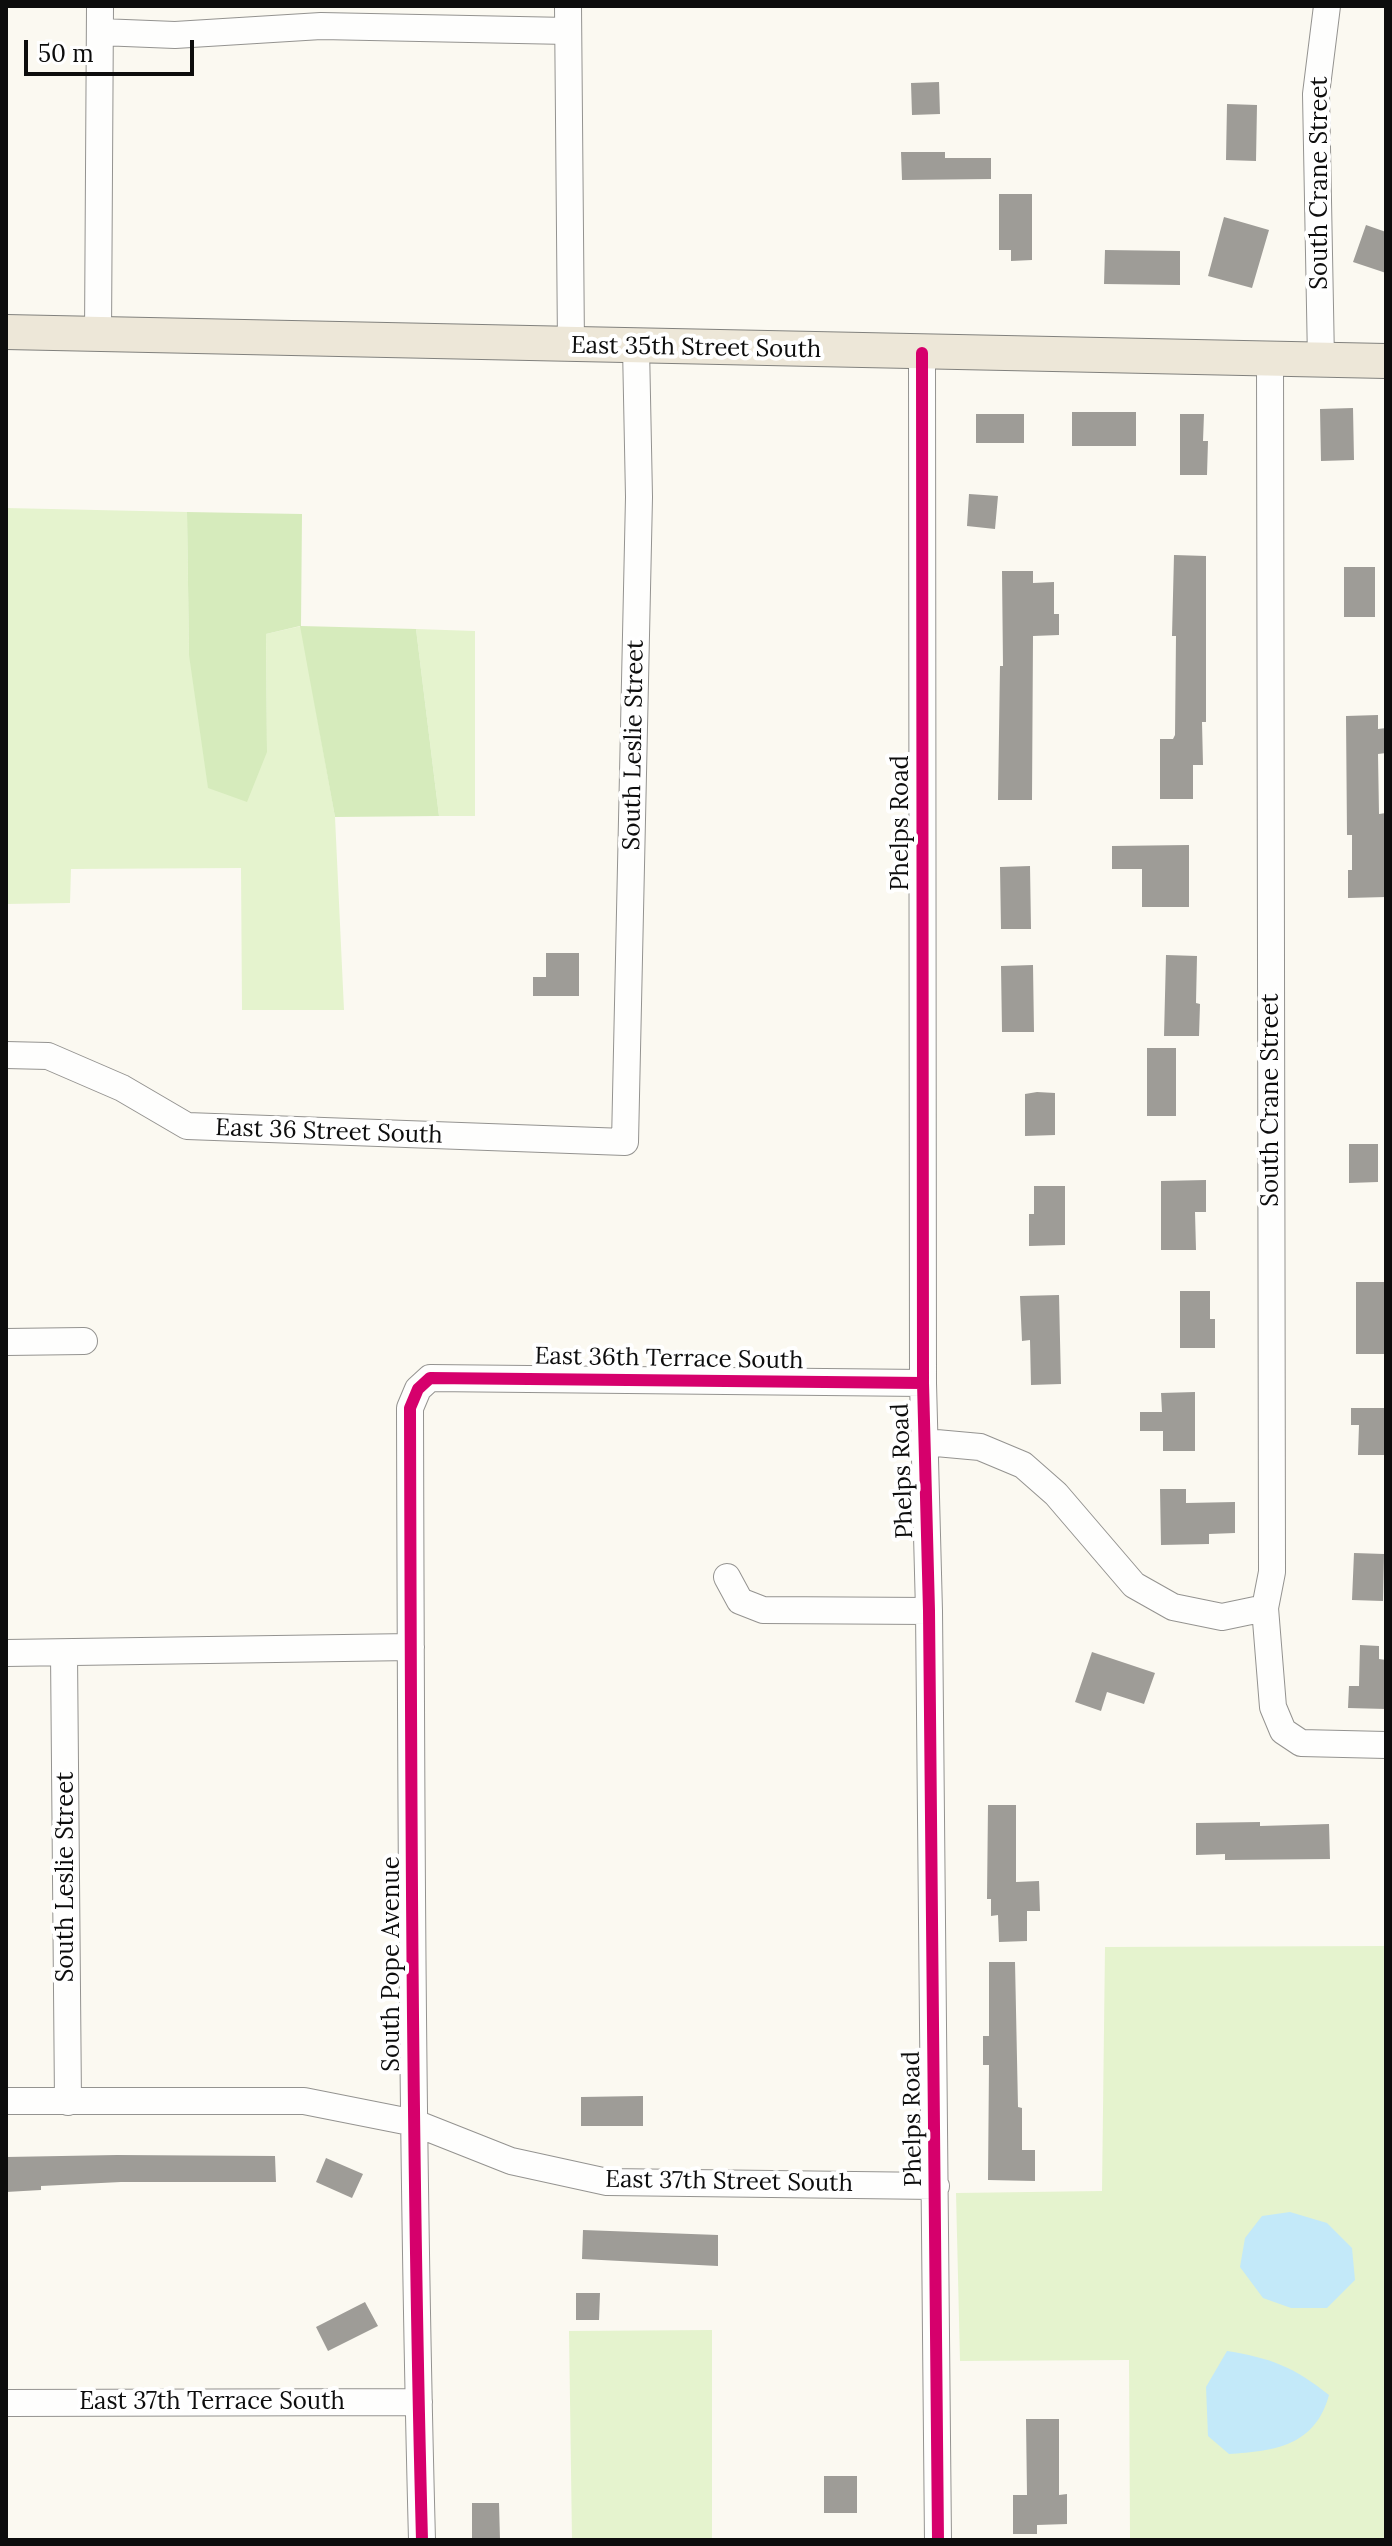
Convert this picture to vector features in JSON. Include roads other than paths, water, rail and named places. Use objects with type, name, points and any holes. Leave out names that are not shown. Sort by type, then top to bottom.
[{"type":"main road","name":"East 35th Street South","points":[[6,332],[1386,361]]},
{"type":"street","name":"South Crane Street","points":[[1321,360],[1316,94],[1327,6]]},
{"type":"street","points":[[98,335],[100,19],[175,35],[321,26],[568,19],[571,346]]},
{"type":"street","name":"South Leslie Street","points":[[625,1142],[638,513],[636,347]]},
{"type":"street","name":"Phelps Road","points":[[922,353],[923,1383],[929,1611],[938,2540]]},
{"type":"street","name":"South Crane Street","points":[[1270,359],[1272,1572],[1265,1608],[1273,1707],[1283,1731],[1301,1743],[1386,1745]]},
{"type":"street","name":"East 36 Street South","points":[[6,1055],[48,1056],[122,1088],[187,1126],[625,1142]]},
{"type":"street","points":[[6,1342],[84,1341]]},
{"type":"street","name":"East 36th Terrace South","points":[[418,1389],[430,1378],[923,1383]]},
{"type":"street","name":"South Pope Avenue","points":[[418,1389],[410,1408],[415,2123],[422,2540]]},
{"type":"street","points":[[925,1442],[980,1447],[1023,1465],[1056,1494],[1134,1585],[1173,1607],[1222,1617],[1265,1608]]},
{"type":"street","points":[[727,1577],[740,1601],[763,1610],[929,1611]]},
{"type":"street","points":[[6,1653],[411,1647]]},
{"type":"street","name":"South Leslie Street","points":[[64,1653],[68,2102]]},
{"type":"street","name":"East 37th Street South","points":[[6,2101],[304,2101],[415,2123],[511,2161],[607,2182],[936,2186]]},
{"type":"street","name":"East 37th Terrace South","points":[[6,2403],[419,2402]]},
{"type":"water","points":[[1290,2212],[1327,2223],[1352,2248],[1355,2280],[1327,2308],[1291,2308],[1263,2298],[1240,2267],[1245,2238],[1262,2216]]},
{"type":"water","points":[[1227,2351],[1281,2365],[1329,2395],[1314,2425],[1303,2435],[1277,2447],[1229,2454],[1208,2436],[1206,2387]]}]
